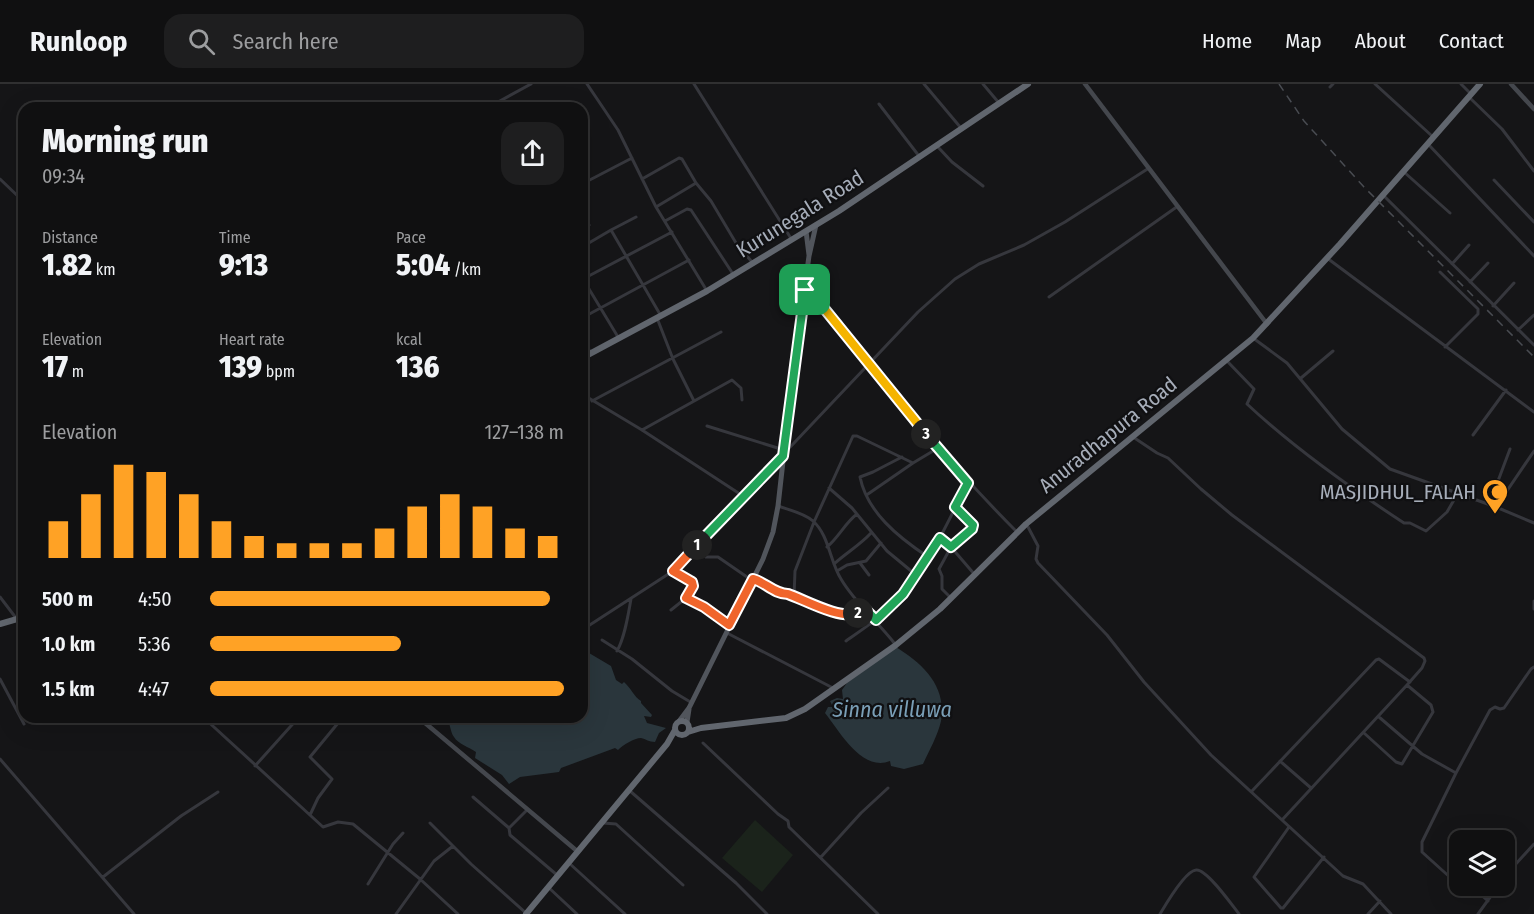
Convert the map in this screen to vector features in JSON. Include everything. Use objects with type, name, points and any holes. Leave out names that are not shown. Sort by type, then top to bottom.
[{"type":"highway","name":"Kurunegala Road","points":[[588,355],[734,276],[816,225],[1028,84]]},
{"type":"highway","name":"Anuradhapura Road","points":[[667,744],[701,728],[786,718],[806,709],[896,645],[951,598],[1026,524],[1253,338],[1327,258],[1480,84]]},
{"type":"highway","points":[[0,624],[17,619]]},
{"type":"highway","name":"Anuradhapura Road","points":[[685,722],[701,728]]},
{"type":"highway","points":[[526,913],[667,744],[675,730],[675,725],[685,722],[685,734],[675,730]]},
{"type":"main road","points":[[685,722],[771,539],[778,506],[809,256],[816,225]]},
{"type":"main road","points":[[806,231],[809,256]]},
{"type":"street","points":[[498,102],[531,84]]},
{"type":"street","points":[[587,84],[618,130],[656,207],[707,291]]},
{"type":"street","points":[[694,84],[792,240]]},
{"type":"street","points":[[924,84],[961,128]]},
{"type":"street","points":[[983,84],[999,103]]},
{"type":"street","points":[[1086,84],[1267,324]]},
{"type":"street","points":[[1376,84],[1434,137]]},
{"type":"street","points":[[1461,84],[1502,129],[1534,171]]},
{"type":"street","points":[[1511,84],[1534,109]]},
{"type":"street","points":[[879,104],[919,156]]},
{"type":"street","points":[[1428,144],[1534,256]]},
{"type":"street","points":[[935,145],[952,162],[983,186]]},
{"type":"street","points":[[588,181],[632,158]]},
{"type":"street","points":[[642,179],[679,158],[682,159],[696,183],[711,201],[730,235],[753,264]]},
{"type":"street","points":[[588,626],[673,571],[918,312],[955,279],[979,264],[1024,245],[1065,222],[1149,168]]},
{"type":"street","points":[[1403,171],[1450,213]]},
{"type":"street","points":[[0,179],[18,196]]},
{"type":"street","points":[[1494,180],[1534,222]]},
{"type":"street","points":[[656,207],[696,183]]},
{"type":"street","points":[[1382,194],[1534,345]]},
{"type":"street","points":[[1049,297],[1178,206]]},
{"type":"street","points":[[665,221],[687,209],[691,210],[734,276]]},
{"type":"street","points":[[588,244],[636,217]]},
{"type":"street","points":[[612,230],[659,317],[673,359],[694,401]]},
{"type":"street","points":[[588,276],[672,232]]},
{"type":"street","points":[[1452,264],[1469,244]]},
{"type":"street","points":[[1327,258],[1534,412]]},
{"type":"street","points":[[588,315],[689,260]]},
{"type":"street","points":[[1470,282],[1488,263]]},
{"type":"street","points":[[1440,272],[1478,309],[1478,314],[1445,347]]},
{"type":"street","points":[[1493,306],[1514,284]]},
{"type":"street","points":[[588,287],[619,339]]},
{"type":"street","points":[[805,290],[810,291],[968,483],[1017,532]]},
{"type":"street","points":[[1518,330],[1534,315]]},
{"type":"street","points":[[592,401],[721,332]]},
{"type":"street","points":[[1253,338],[1287,363],[1342,429],[1390,469],[1496,507],[1534,524]]},
{"type":"street","points":[[588,348],[591,354]]},
{"type":"street","points":[[1301,378],[1333,351]]},
{"type":"street","points":[[1227,361],[1254,388],[1247,404],[1263,419],[1313,460],[1404,523],[1410,523],[1426,531],[1447,512],[1458,493]]},
{"type":"street","points":[[642,430],[732,380],[741,388],[742,400]]},
{"type":"street","points":[[1473,435],[1506,390]]},
{"type":"street","points":[[588,398],[642,430],[743,496]]},
{"type":"street","points":[[707,426],[783,453]]},
{"type":"street","points":[[794,596],[795,572],[814,522],[853,436],[856,435],[913,462]]},
{"type":"street","points":[[1133,437],[1168,458],[1232,515],[1424,658],[1422,668],[1409,683],[1282,819]]},
{"type":"street","points":[[867,495],[913,462],[938,448]]},
{"type":"street","points":[[1489,505],[1510,448]]},
{"type":"street","points":[[1496,507],[1534,451]]},
{"type":"street","points":[[902,457],[860,477],[862,486],[868,501],[891,528],[928,557]]},
{"type":"street","points":[[846,641],[876,620],[903,594],[940,538],[968,483]]},
{"type":"street","points":[[830,488],[857,514],[881,543],[916,575]]},
{"type":"street","points":[[778,506],[814,522],[837,571],[853,597],[896,645]]},
{"type":"street","points":[[951,598],[942,589],[942,576],[939,569],[951,547],[967,534],[973,525],[955,507]]},
{"type":"street","points":[[827,547],[857,514]]},
{"type":"street","points":[[1026,524],[1038,546],[1036,559],[1038,563],[1107,635],[1144,682],[1211,755],[1347,879],[1363,884],[1391,914]]},
{"type":"street","points":[[834,564],[851,548],[862,543],[871,532]]},
{"type":"street","points":[[940,538],[951,547],[975,575]]},
{"type":"street","points":[[837,571],[847,564],[866,561],[881,543]]},
{"type":"street","points":[[697,545],[706,556],[718,557],[782,594],[794,596],[826,610],[851,615],[864,608]]},
{"type":"street","points":[[860,563],[869,575]]},
{"type":"street","points":[[671,610],[686,598],[693,586],[692,582],[673,571]]},
{"type":"street","points":[[0,597],[17,619]]},
{"type":"street","points":[[686,598],[704,607],[729,625]]},
{"type":"street","points":[[617,651],[624,639],[625,622],[631,599]]},
{"type":"street","points":[[1533,603],[1534,609]]},
{"type":"street","points":[[726,632],[834,689]]},
{"type":"street","points":[[602,640],[632,659],[691,706]]},
{"type":"street","points":[[1252,791],[1379,659],[1409,683],[1433,709],[1433,712],[1401,765],[1364,733]]},
{"type":"street","points":[[1449,877],[1422,852],[1420,847],[1490,710],[1496,707],[1504,708],[1534,667]]},
{"type":"street","points":[[0,679],[18,713]]},
{"type":"street","points":[[1378,717],[1413,748],[1456,773]]},
{"type":"street","points":[[209,723],[323,827],[338,822],[352,824],[420,879],[458,914]]},
{"type":"street","points":[[255,766],[294,723]]},
{"type":"street","points":[[310,815],[318,798],[332,779],[310,757],[338,723]]},
{"type":"street","points":[[425,723],[577,851]]},
{"type":"street","points":[[703,743],[777,814],[788,820],[789,827],[878,914]]},
{"type":"street","points":[[0,759],[134,914]]},
{"type":"street","points":[[1280,761],[1311,788]]},
{"type":"street","points":[[629,789],[767,914]]},
{"type":"street","points":[[822,857],[861,813],[888,789]]},
{"type":"street","points":[[103,877],[181,816],[219,792]]},
{"type":"street","points":[[474,797],[509,828],[510,835],[557,875]]},
{"type":"street","points":[[509,828],[528,808]]},
{"type":"street","points":[[430,823],[526,913]]},
{"type":"street","points":[[601,823],[616,824],[683,885]]},
{"type":"street","points":[[1289,827],[1254,877],[1281,908],[1299,890],[1324,857]]},
{"type":"street","points":[[368,884],[387,852],[403,833]]},
{"type":"street","points":[[1515,865],[1534,844]]},
{"type":"street","points":[[396,914],[434,861],[453,846]]},
{"type":"street","points":[[568,862],[625,914]]},
{"type":"street","points":[[1160,914],[1185,877],[1198,869],[1206,873],[1239,914]]},
{"type":"street","points":[[548,887],[577,914]]},
{"type":"street","points":[[1482,896],[1488,901]]},
{"type":"street","points":[[1479,914],[1491,896]]},
{"type":"street","points":[[1368,914],[1380,901]]},
{"type":"shaded area","points":[[755,820],[793,855],[762,892],[722,858]]},
{"type":"water","name":"Sinna villuwa","points":[[896,647],[931,677],[937,687],[942,708],[938,732],[923,764],[904,769],[891,766],[890,761],[880,763],[861,756],[825,713],[828,707],[833,707],[830,701],[837,698],[843,699],[842,690],[847,683]]},
{"type":"water","points":[[588,654],[611,666],[616,680],[622,684],[624,682],[641,701],[652,715],[651,717],[644,716],[647,723],[666,728],[659,733],[655,742],[641,738],[635,739],[618,750],[615,748],[561,768],[559,772],[520,777],[509,784],[502,775],[475,758],[476,752],[458,742],[453,735],[449,723],[588,723]]},
{"type":"railway","points":[[1279,84],[1304,121],[1364,187],[1534,357]]},
{"type":"place","name":"MASJIDHUL_FALAH","points":[[1495,515]]},
{"type":"route","points":[[805,290],[810,291],[968,483],[955,507],[973,525],[967,534],[951,547],[940,538],[910,586],[876,620],[864,608],[851,615],[826,610],[788,594],[782,594],[762,584],[759,580],[753,579],[729,625],[704,607],[686,598],[693,586],[692,582],[673,571],[783,456],[805,290]]}]
